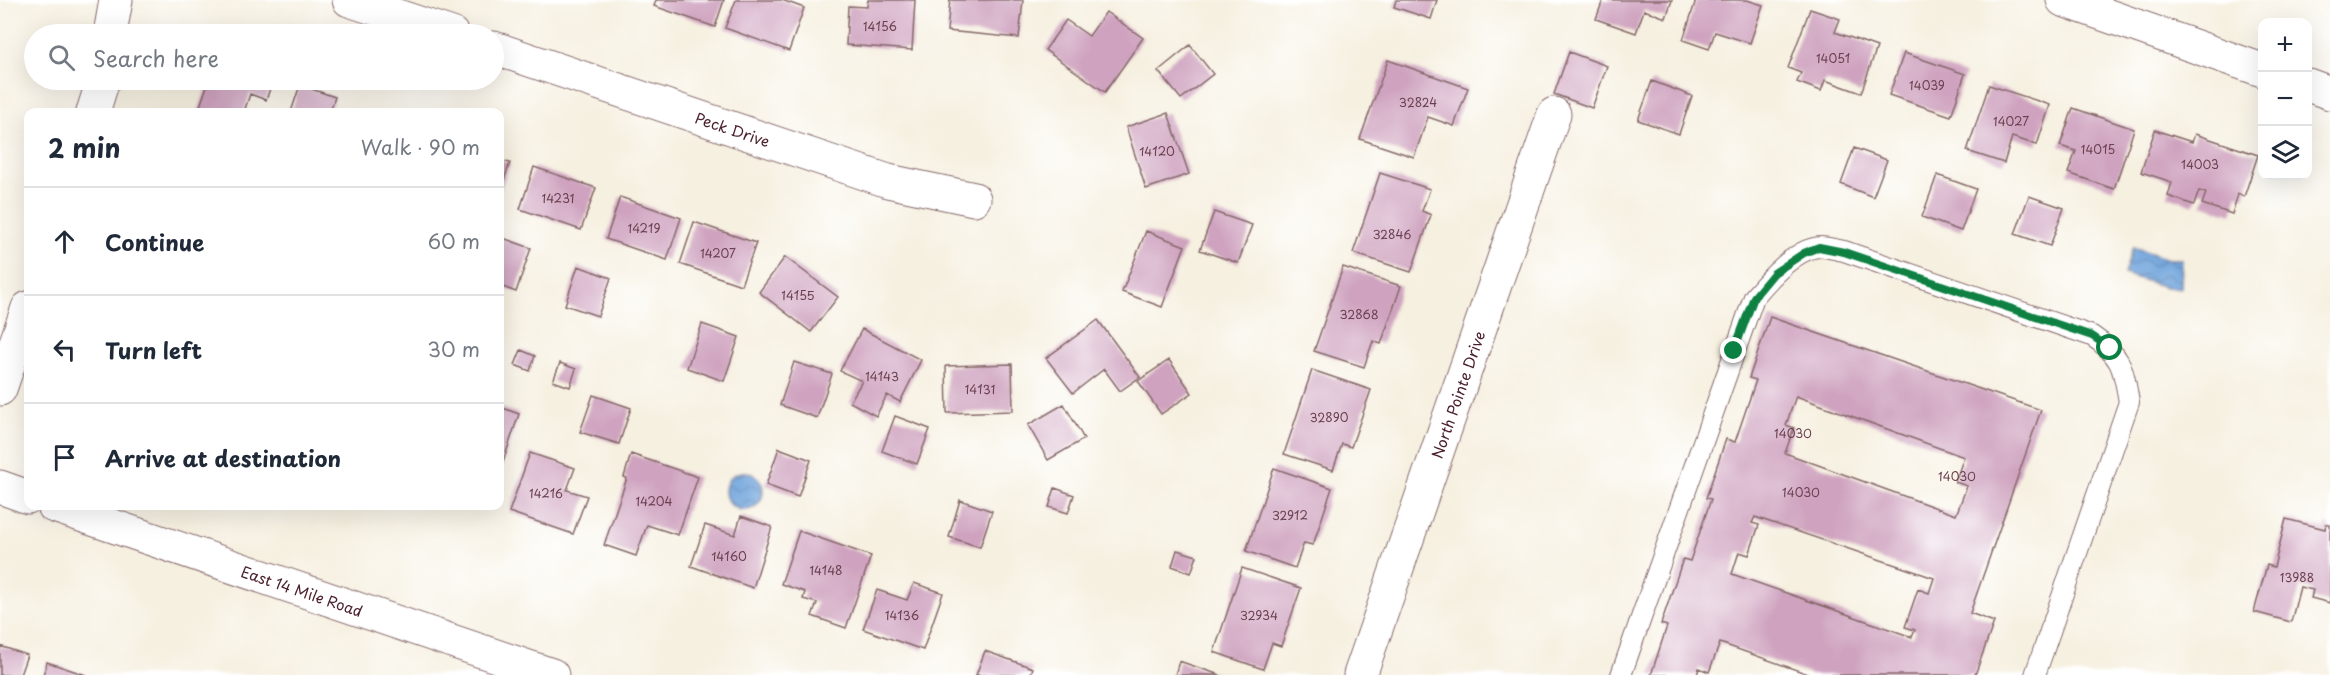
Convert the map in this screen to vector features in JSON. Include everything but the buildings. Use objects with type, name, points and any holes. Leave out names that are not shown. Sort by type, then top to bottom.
[{"type":"street","points":[[112,24],[116,0]]},
{"type":"street","points":[[349,0],[422,24]]},
{"type":"street","points":[[2063,0],[2258,68]]},
{"type":"street","name":"Peck Drive","points":[[504,51],[888,181],[975,199]]},
{"type":"street","points":[[2312,87],[2330,93]]},
{"type":"street","points":[[94,108],[100,90]]},
{"type":"street","name":"North Pointe Drive","points":[[1360,675],[1554,114]]},
{"type":"street","points":[[0,389],[8,342],[24,315]]},
{"type":"street","points":[[0,487],[24,496]]},
{"type":"street","name":"East 14 Mile Road","points":[[65,510],[500,667],[548,674]]},
{"type":"lane","points":[[1622,675],[1689,477],[1754,297],[1774,273],[1804,253],[1819,247],[1844,252],[2092,336],[2110,348],[2123,368],[2129,402],[2035,675]]},
{"type":"water","points":[[2133,247],[2168,259],[2182,259],[2181,288],[2166,287],[2124,274]]},
{"type":"water","points":[[744,472],[758,477],[763,491],[758,505],[744,510],[730,505],[725,491],[730,477]]},
{"type":"route","points":[[1734,351],[1754,297],[1774,273],[1790,261],[1819,247],[1844,252],[2092,336],[2110,348]]}]
